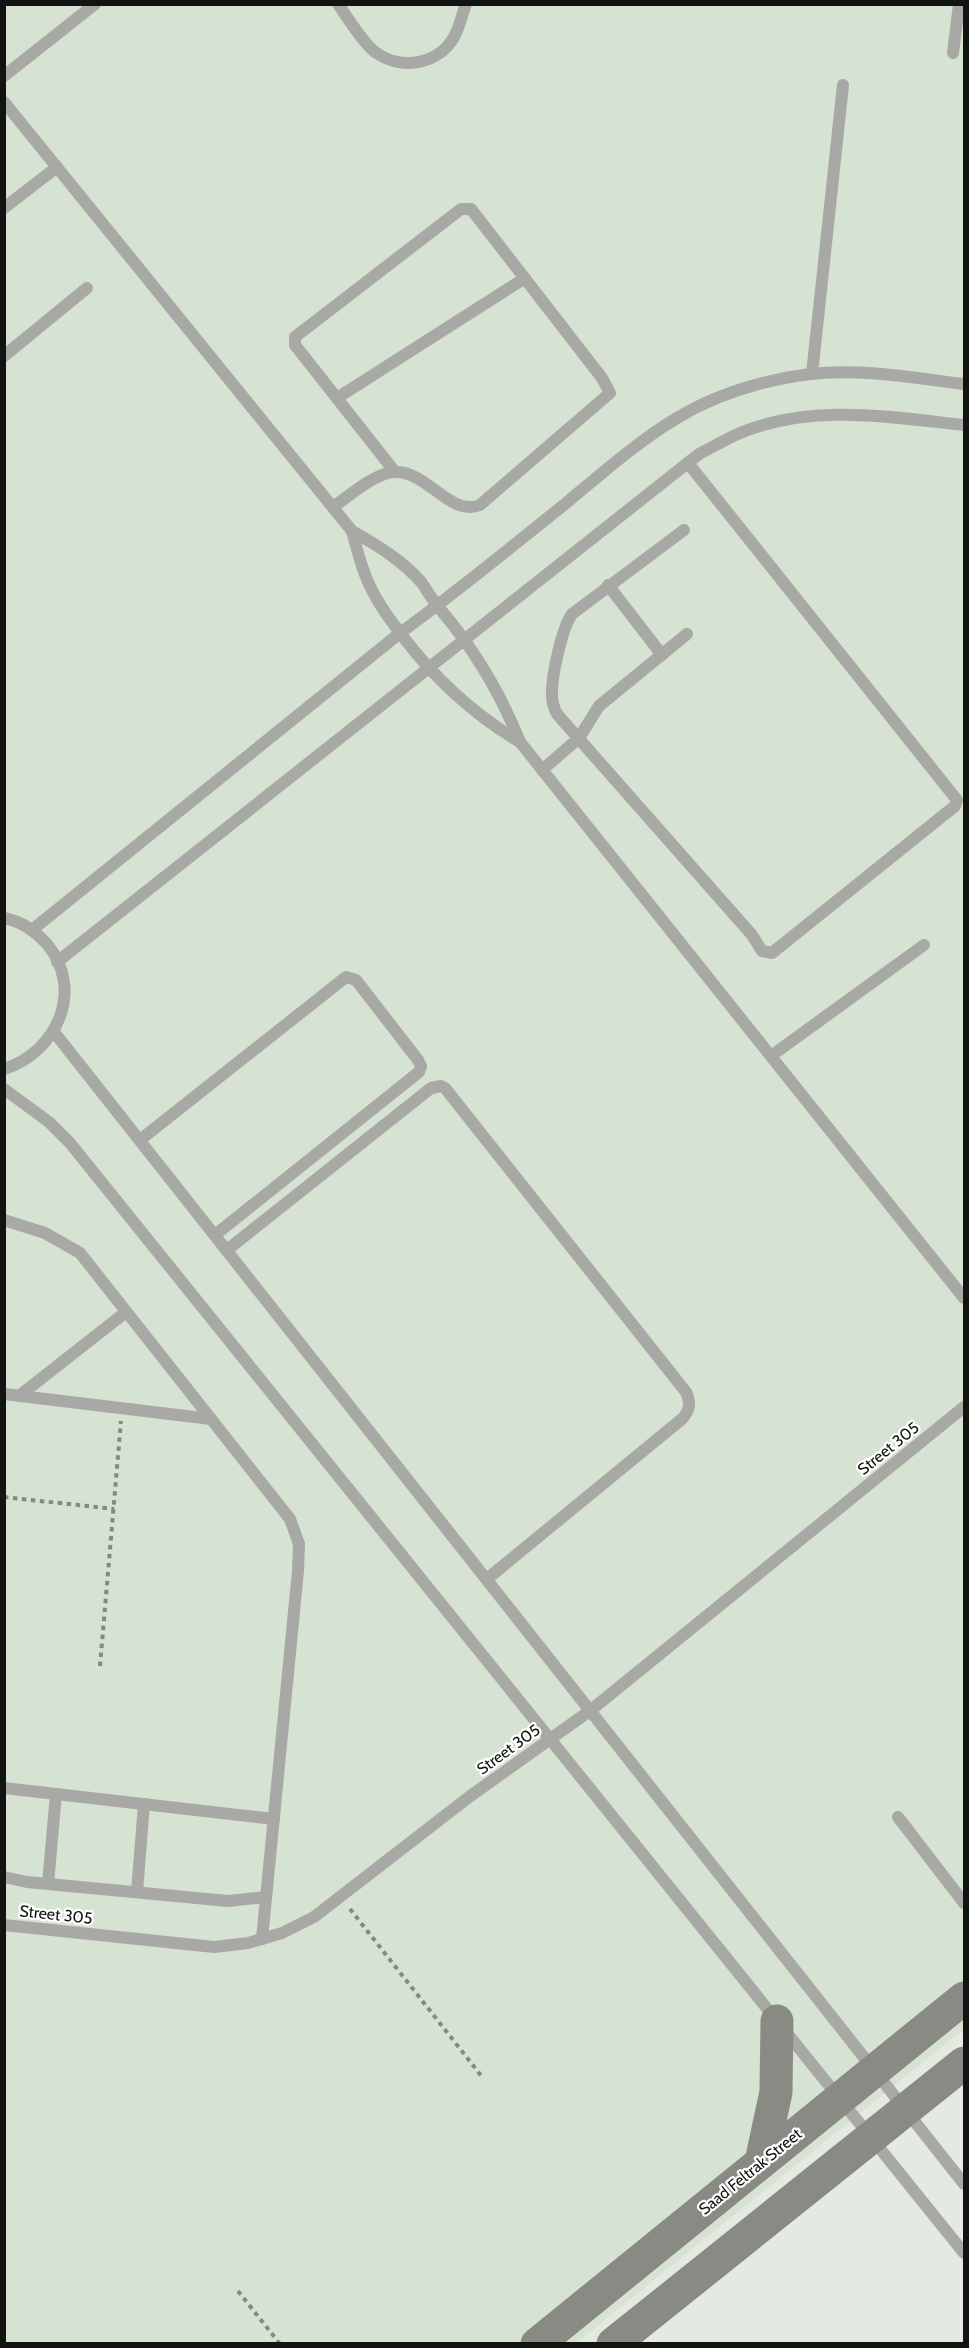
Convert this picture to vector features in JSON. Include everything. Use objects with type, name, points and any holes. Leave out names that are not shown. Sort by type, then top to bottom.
[{"type":"street","name":"Saad Feltrak Street","points":[[537,2343],[964,1998]]},
{"type":"street","points":[[761,2162],[776,2092],[777,2021]]},
{"type":"street","points":[[613,2343],[964,2062]]},
{"type":"lane","points":[[4,76],[95,4]]},
{"type":"lane","points":[[338,4],[374,51],[394,62],[418,63],[439,54],[454,37],[466,4]]},
{"type":"lane","points":[[953,53],[959,4]]},
{"type":"lane","points":[[812,374],[843,85]]},
{"type":"lane","points":[[4,102],[352,531],[377,545],[421,582],[437,606],[465,638],[496,688],[520,742],[964,1298]]},
{"type":"lane","points":[[4,208],[57,167]]},
{"type":"lane","points":[[333,507],[378,478],[395,472],[415,477],[458,505],[473,508],[480,505],[610,393],[608,386],[471,209],[461,209],[295,338],[295,345],[395,472]]},
{"type":"lane","points":[[337,398],[525,278]]},
{"type":"lane","points":[[4,356],[87,288]]},
{"type":"lane","points":[[32,930],[400,633],[640,443],[677,418],[717,397],[760,383],[812,374],[850,372],[964,384]]},
{"type":"lane","points":[[57,962],[699,454],[741,433],[786,419],[834,413],[964,425]]},
{"type":"lane","points":[[684,530],[581,606],[567,621],[552,686],[552,704],[557,714],[752,935],[762,951],[772,953],[957,804],[955,794],[688,463]]},
{"type":"lane","points":[[352,531],[369,585],[383,610],[400,633],[428,668],[471,709],[520,742]]},
{"type":"lane","points":[[608,585],[662,655]]},
{"type":"lane","points":[[542,770],[579,738],[599,706],[687,634]]},
{"type":"lane","points":[[4,918],[12,919],[32,930],[51,950],[63,979],[64,997],[61,1015],[54,1032],[40,1050],[20,1064],[4,1069]]},
{"type":"lane","points":[[771,1056],[924,945]]},
{"type":"lane","points":[[140,1140],[346,977],[356,980],[418,1060],[421,1066],[419,1072],[215,1235]]},
{"type":"lane","points":[[54,1032],[964,2184]]},
{"type":"lane","points":[[227,1250],[431,1088],[441,1086],[671,1374],[690,1401],[688,1412],[682,1419],[487,1579]]},
{"type":"lane","points":[[4,1089],[49,1122],[70,1143],[964,2253]]},
{"type":"lane","points":[[4,1220],[45,1233],[80,1253],[290,1519],[299,1544],[262,1939]]},
{"type":"lane","points":[[19,1396],[126,1312]]},
{"type":"lane","points":[[4,1394],[212,1419]]},
{"type":"lane","name":"Street 305","points":[[4,1925],[214,1947],[248,1943],[282,1933],[314,1917],[469,1797],[591,1710],[964,1407]]},
{"type":"lane","points":[[4,1788],[274,1819]]},
{"type":"lane","points":[[48,1884],[56,1794]]},
{"type":"lane","points":[[137,1892],[144,1804]]},
{"type":"lane","points":[[898,1817],[964,1903]]},
{"type":"lane","points":[[4,1877],[48,1884],[228,1900],[266,1897]]},
{"type":"path","points":[[100,1666],[122,1408]]},
{"type":"path","points":[[4,1497],[114,1509]]},
{"type":"path","points":[[340,1896],[483,2078]]},
{"type":"path","points":[[238,2291],[280,2343]]},
{"type":"shaded area","points":[[5,5],[964,5],[964,2029],[576,2343],[5,2344]]}]
